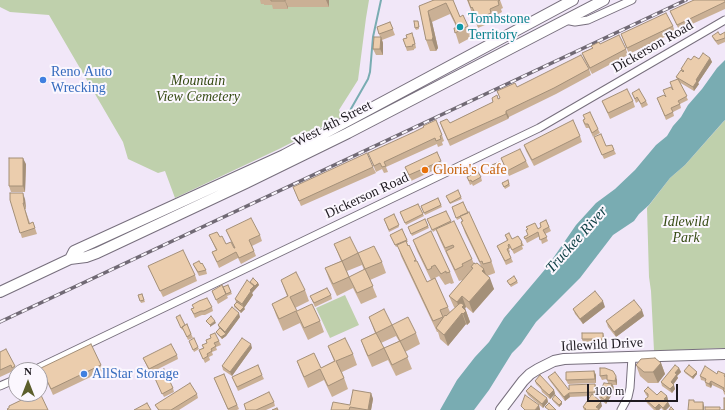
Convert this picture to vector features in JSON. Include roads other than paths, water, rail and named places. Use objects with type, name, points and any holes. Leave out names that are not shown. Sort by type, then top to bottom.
[{"type":"main road","name":"West 4th Street","points":[[70,259],[74,251],[284,155],[556,4],[573,0]]},
{"type":"main road","name":"West 4th Street","points":[[0,292],[70,259],[82,258],[97,253],[246,184],[604,0]]},
{"type":"main road","points":[[556,4],[565,20]]},
{"type":"main road","name":"Idlewild Drive","points":[[501,410],[530,374],[546,364],[564,359],[725,354]]},
{"type":"street","points":[[565,20],[575,22],[588,20],[632,0]]},
{"type":"street","name":"Dickerson Road","points":[[48,363],[539,128],[725,20]]},
{"type":"street","points":[[621,410],[628,397],[630,388],[632,357]]},
{"type":"water","name":"Truckee River","points":[[725,60],[725,120],[685,165],[670,178],[649,205],[634,221],[613,235],[580,278],[536,322],[521,344],[512,353],[489,390],[474,410],[440,410],[457,380],[489,342],[504,318],[547,267],[576,225],[596,203],[615,189],[635,170],[656,145],[667,136],[688,105]]},
{"type":"waterway","points":[[348,114],[368,79],[373,37],[381,0]]},
{"type":"railway","points":[[0,322],[686,0]]},
{"type":"place","name":"Tombstone Territory","points":[[460,27]]},
{"type":"place","name":"Reno Auto Wrecking","points":[[43,80]]},
{"type":"place","name":"Gloria's Cafe","points":[[425,170]]},
{"type":"place","name":"AllStar Storage","points":[[84,374]]},
{"type":"park label","name":"Mountain View Cemetery","points":[[198,90]]},
{"type":"park label","name":"Idlewild Park","points":[[686,230]]}]
